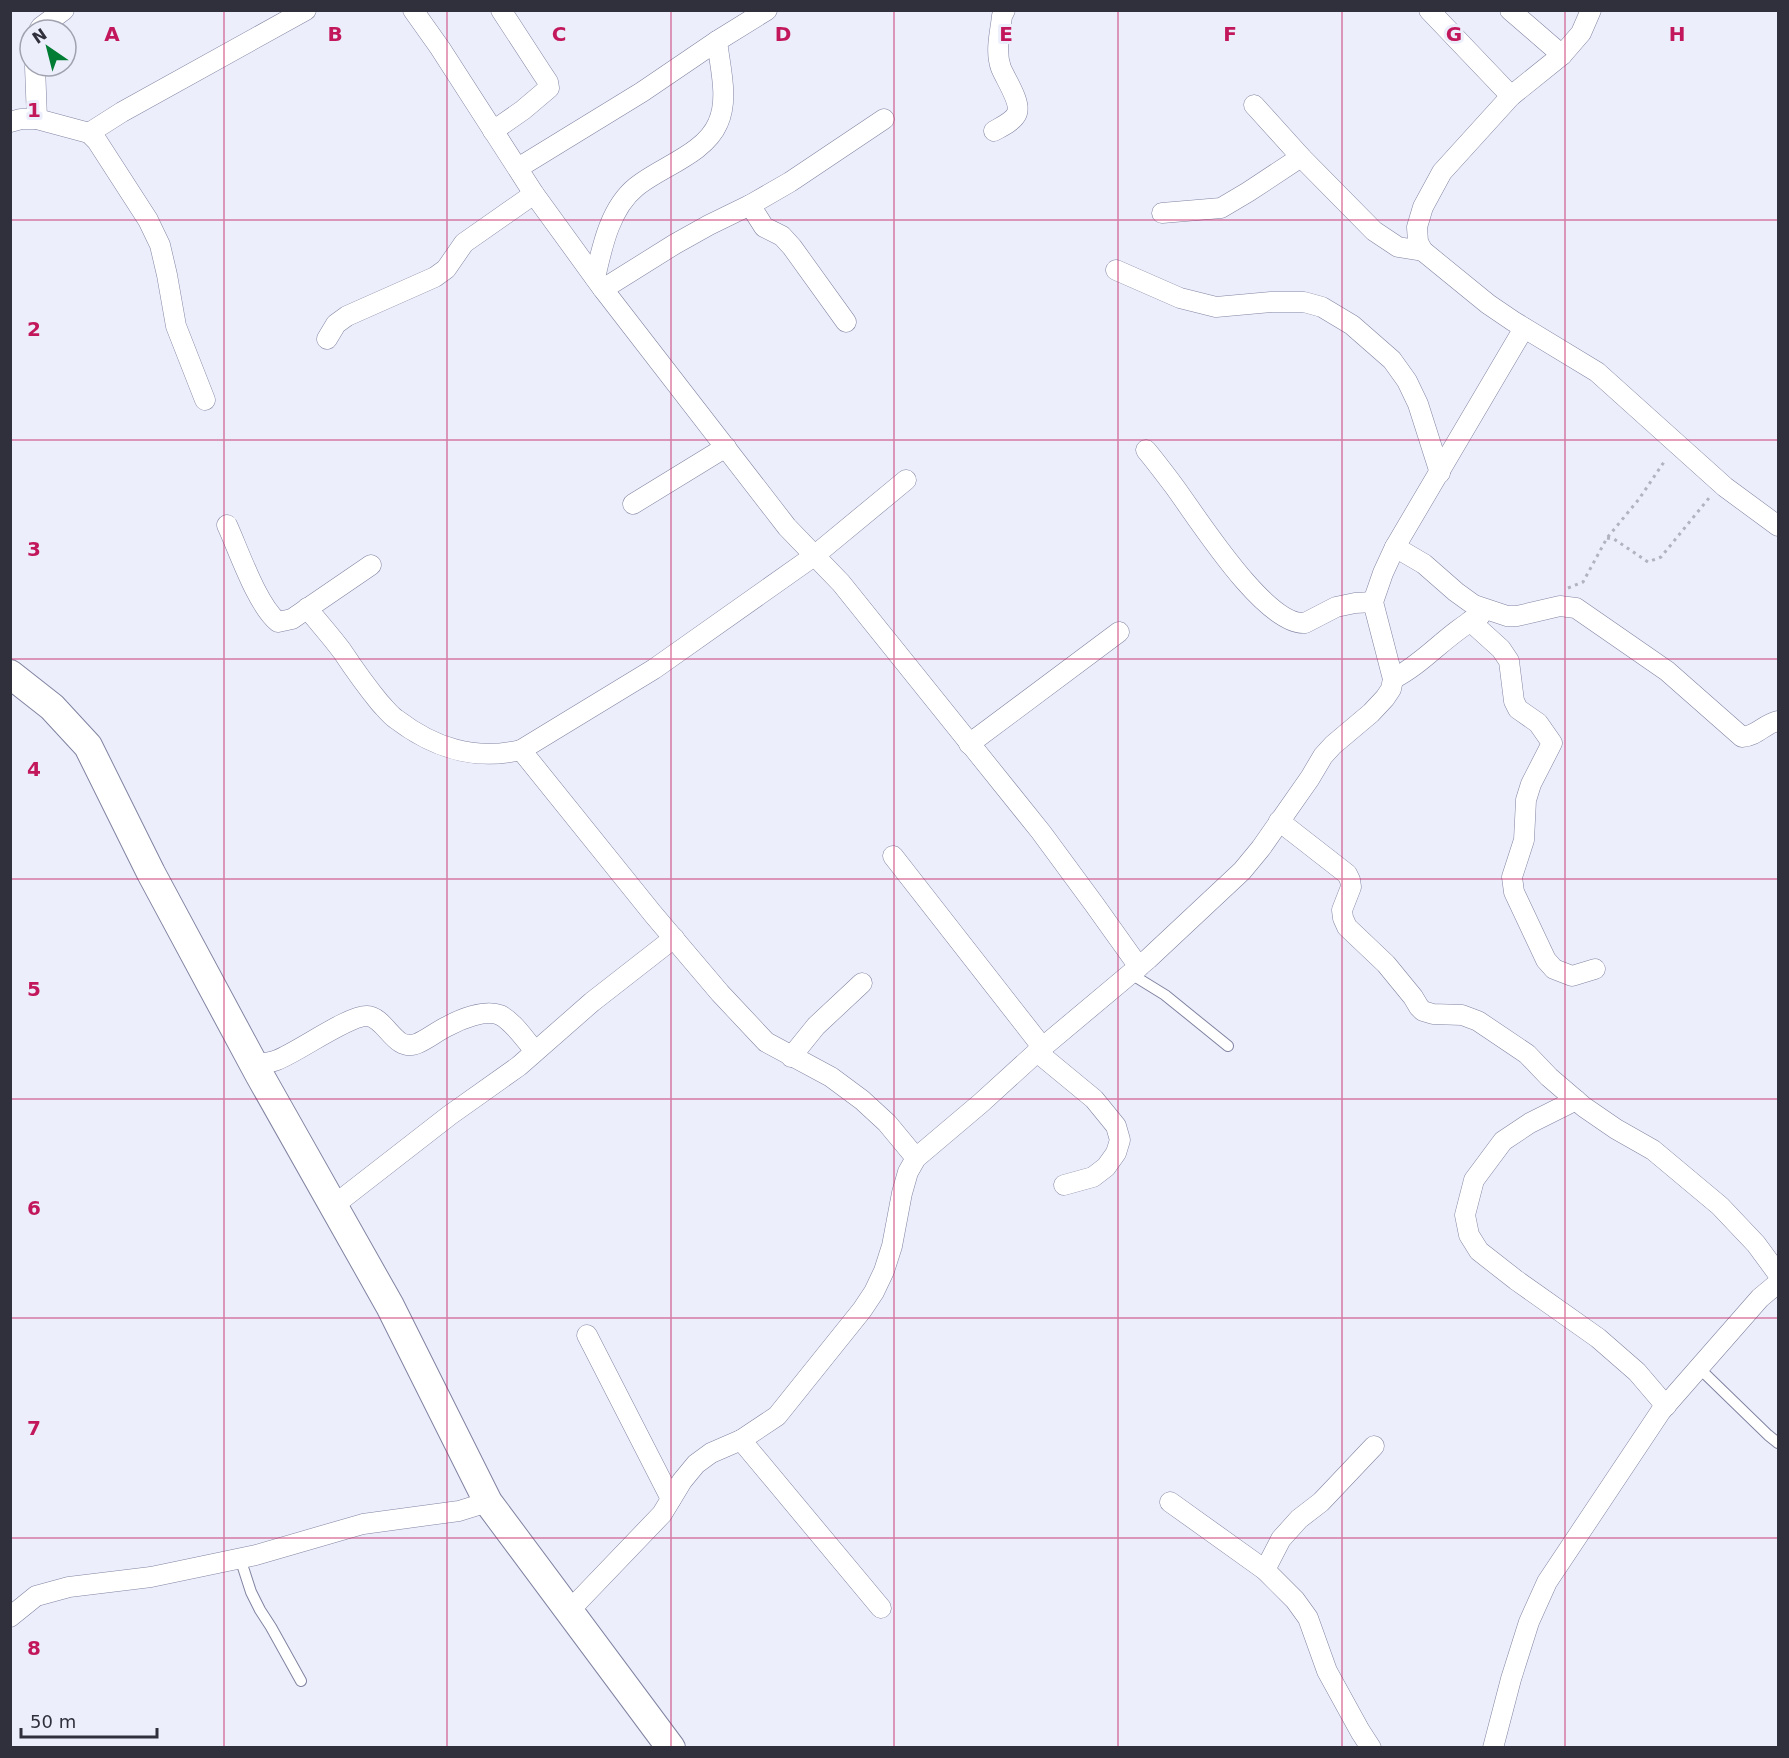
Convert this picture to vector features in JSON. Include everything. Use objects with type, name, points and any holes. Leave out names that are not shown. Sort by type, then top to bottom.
[{"type":"main road","points":[[10,674],[52,708],[88,746],[151,873],[390,1306],[488,1502],[671,1748]]},
{"type":"street","points":[[89,133],[122,112],[306,10]]},
{"type":"street","points":[[412,10],[440,48],[534,194],[599,284],[787,527],[841,583],[1041,832],[1135,970]]},
{"type":"street","points":[[493,131],[549,88],[548,82],[501,10]]},
{"type":"street","points":[[518,168],[642,92],[767,10]]},
{"type":"street","points":[[994,131],[1014,118],[1017,112],[1017,104],[1001,69],[998,56],[999,36],[1005,10]]},
{"type":"street","points":[[1429,10],[1510,96]]},
{"type":"street","points":[[1510,10],[1562,55]]},
{"type":"street","points":[[1591,10],[1581,33],[1562,55],[1510,96],[1442,172],[1424,207],[1417,227],[1418,242],[1423,251],[1488,304],[1597,372],[1725,487],[1779,526]]},
{"type":"street","points":[[599,284],[608,230],[622,203],[635,187],[692,151],[710,136],[718,124],[723,95],[717,41]]},
{"type":"street","points":[[35,78],[37,119]]},
{"type":"street","points":[[1254,105],[1301,157],[1374,231],[1398,247],[1423,251]]},
{"type":"street","points":[[10,122],[37,119],[89,133],[98,141],[148,220],[160,245],[176,326],[205,400]]},
{"type":"street","points":[[599,284],[790,182],[884,119]]},
{"type":"street","points":[[1162,213],[1221,208],[1301,157]]},
{"type":"street","points":[[327,339],[336,324],[347,316],[435,277],[446,269],[464,243],[534,194]]},
{"type":"street","points":[[750,205],[764,226],[782,236],[792,246],[846,322]]},
{"type":"street","points":[[1116,270],[1179,298],[1216,307],[1271,302],[1305,302],[1322,307],[1352,326],[1392,360],[1407,381],[1418,404],[1440,472]]},
{"type":"street","points":[[569,1611],[662,1514],[682,1481],[696,1464],[711,1452],[741,1440],[765,1425],[784,1408],[862,1310],[884,1271],[902,1193],[908,1172],[916,1158],[1135,970],[1242,870],[1261,848],[1323,756],[1385,698],[1393,679],[1373,602],[1383,573],[1395,547],[1524,328]]},
{"type":"street","points":[[633,504],[726,447]]},
{"type":"street","points":[[1146,450],[1218,550],[1268,604],[1286,618],[1299,624],[1305,623],[1336,607],[1373,602]]},
{"type":"street","points":[[307,608],[394,718],[420,735],[449,749],[477,754],[501,754],[521,750],[654,669],[814,556],[906,480]]},
{"type":"street","points":[[227,525],[258,594],[270,615],[278,622],[292,619],[371,565]]},
{"type":"street","points":[[1395,547],[1424,564],[1474,605],[1507,616],[1517,616],[1560,606],[1575,608],[1667,671],[1742,737],[1749,736],[1768,724],[1779,721]]},
{"type":"street","points":[[1393,679],[1419,664],[1460,628],[1491,610]]},
{"type":"street","points":[[1470,621],[1502,649],[1509,661],[1514,701],[1518,709],[1538,723],[1551,743],[1531,784],[1526,800],[1524,840],[1512,877],[1514,892],[1546,960],[1554,969],[1572,976],[1595,969]]},
{"type":"street","points":[[969,744],[1119,632]]},
{"type":"street","points":[[521,750],[720,993],[766,1042],[831,1077],[862,1100],[887,1123],[916,1158]]},
{"type":"street","points":[[1279,821],[1347,874],[1351,887],[1342,910],[1342,918],[1347,927],[1386,964],[1423,1011],[1433,1014],[1462,1015],[1479,1021],[1527,1054],[1576,1100],[1616,1129],[1653,1150],[1720,1206],[1756,1244],[1779,1274]]},
{"type":"street","points":[[893,856],[1040,1050],[1094,1099],[1116,1126],[1120,1140],[1116,1153],[1106,1167],[1093,1177],[1064,1185]]},
{"type":"street","points":[[333,1206],[450,1115],[519,1066],[592,1002],[674,938]]},
{"type":"street","points":[[791,1057],[816,1026],[862,982]]},
{"type":"street","points":[[255,1065],[276,1060],[352,1020],[366,1016],[377,1019],[403,1044],[414,1045],[449,1026],[489,1013],[500,1015],[535,1051]]},
{"type":"street","points":[[1576,1100],[1530,1123],[1503,1141],[1474,1180],[1466,1215],[1469,1235],[1479,1251],[1598,1338],[1637,1372],[1666,1406]]},
{"type":"street","points":[[1493,1748],[1528,1622],[1547,1582],[1666,1406],[1760,1298],[1779,1283]]},
{"type":"street","points":[[586,1335],[671,1499]]},
{"type":"street","points":[[741,1440],[881,1608]]},
{"type":"street","points":[[1265,1570],[1281,1539],[1299,1519],[1321,1502],[1374,1446]]},
{"type":"street","points":[[10,1617],[36,1596],[69,1587],[151,1577],[240,1558],[363,1524],[459,1511],[488,1502]]},
{"type":"street","points":[[1170,1502],[1265,1570],[1295,1600],[1308,1618],[1327,1671],[1371,1748]]},
{"type":"lane","points":[[1135,970],[1228,1046]]},
{"type":"lane","points":[[1699,1368],[1779,1443]]},
{"type":"lane","points":[[240,1558],[251,1592],[301,1681]]},
{"type":"path","points":[[1566,589],[1583,582],[1607,538],[1667,457],[1673,441]]},
{"type":"path","points":[[1607,538],[1614,539],[1648,562],[1654,561],[1661,557],[1713,494],[1725,487]]}]
